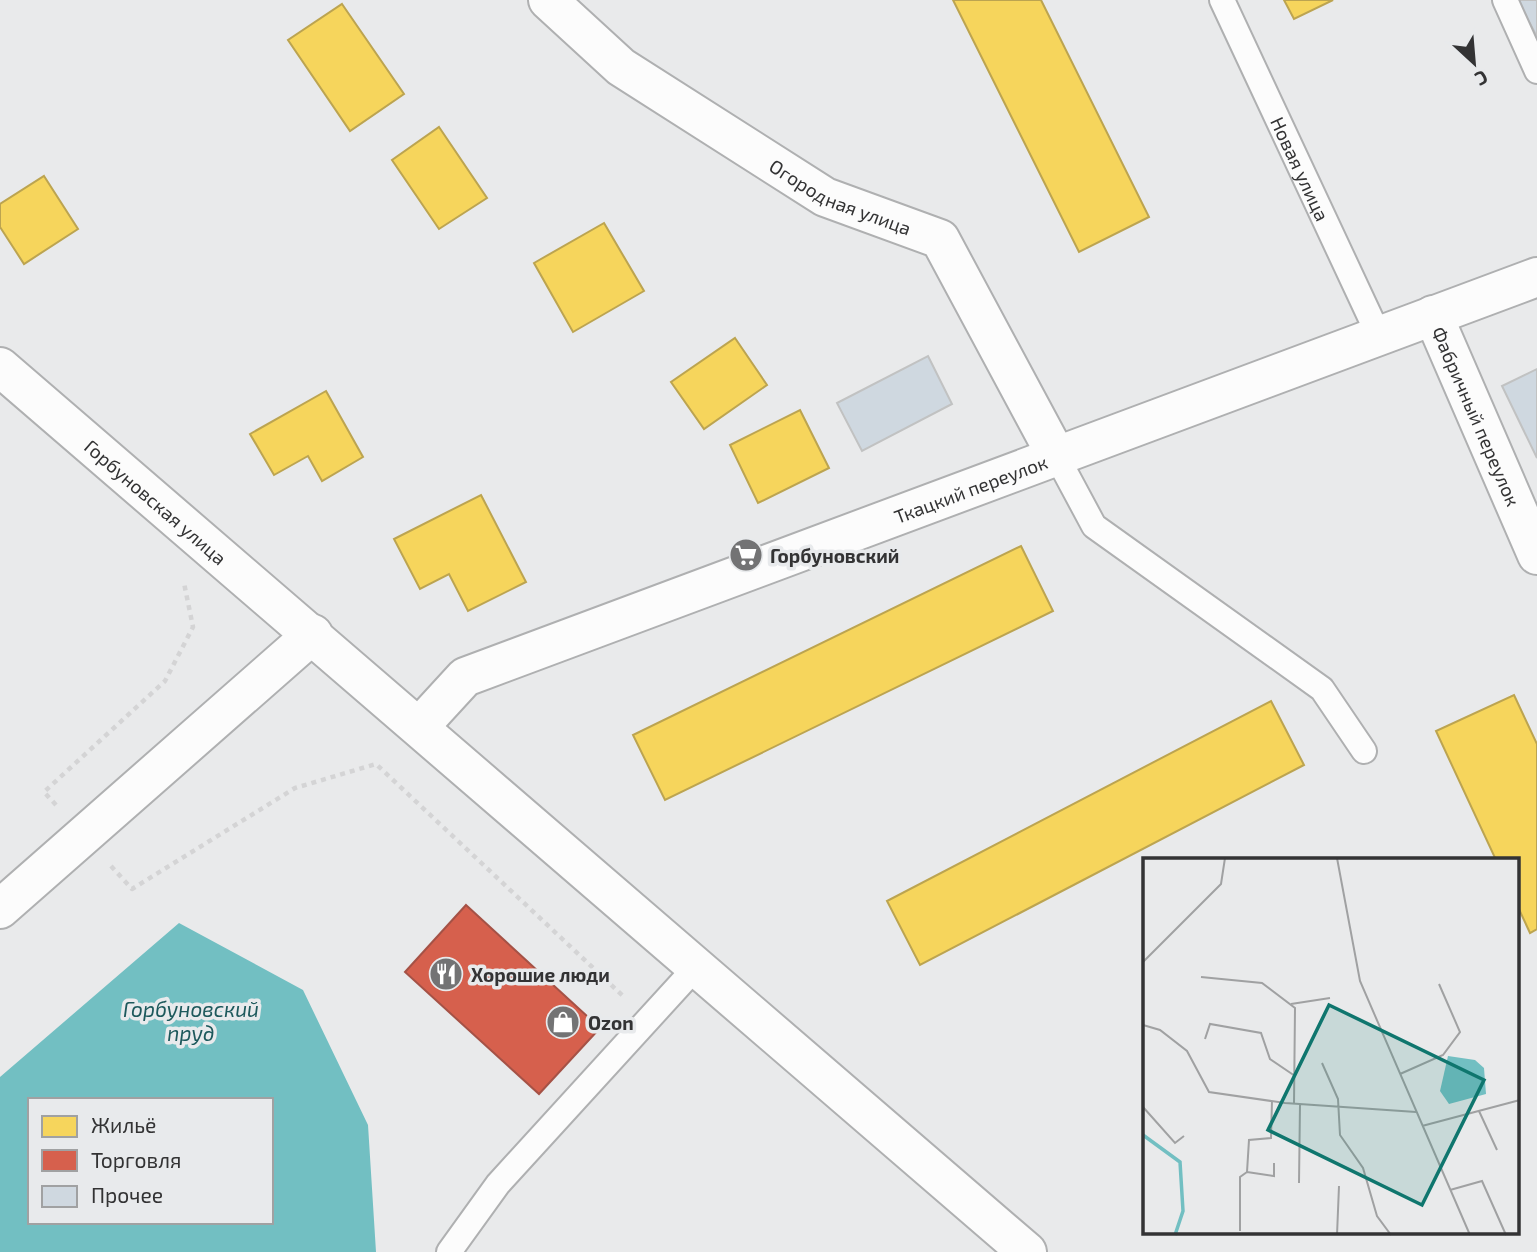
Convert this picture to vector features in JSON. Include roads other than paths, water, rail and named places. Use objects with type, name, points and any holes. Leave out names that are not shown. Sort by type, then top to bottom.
[{"type":"street","name":"Огородная улица","points":[[548,0],[621,67],[825,197],[940,239],[1057,457]]},
{"type":"street","name":"Ткацкий переулок","points":[[420,726],[465,677],[1537,277]]},
{"type":"street","name":"Фабричный переулок","points":[[1433,315],[1536,549]]},
{"type":"street","name":"Горбуновская улица","points":[[0,367],[420,726],[1027,1252]]},
{"type":"street","points":[[0,909],[313,634]]},
{"type":"lane","name":"Новая улица","points":[[1222,0],[1379,335]]},
{"type":"lane","points":[[1505,0],[1537,71]]},
{"type":"lane","points":[[1057,457],[1094,526],[1322,689],[1364,751]]},
{"type":"lane","points":[[449,1252],[498,1184],[697,966]]},
{"type":"water","name":"Горбуновский пруд","points":[[179,923],[303,990],[368,1125],[376,1252],[0,1252],[0,1077]]},
{"type":"place","name":"Горбуновский","points":[[746,555]]},
{"type":"place","name":"Хорошие люди","points":[[446,974]]},
{"type":"place","name":"Ozon","points":[[563,1022]]}]
